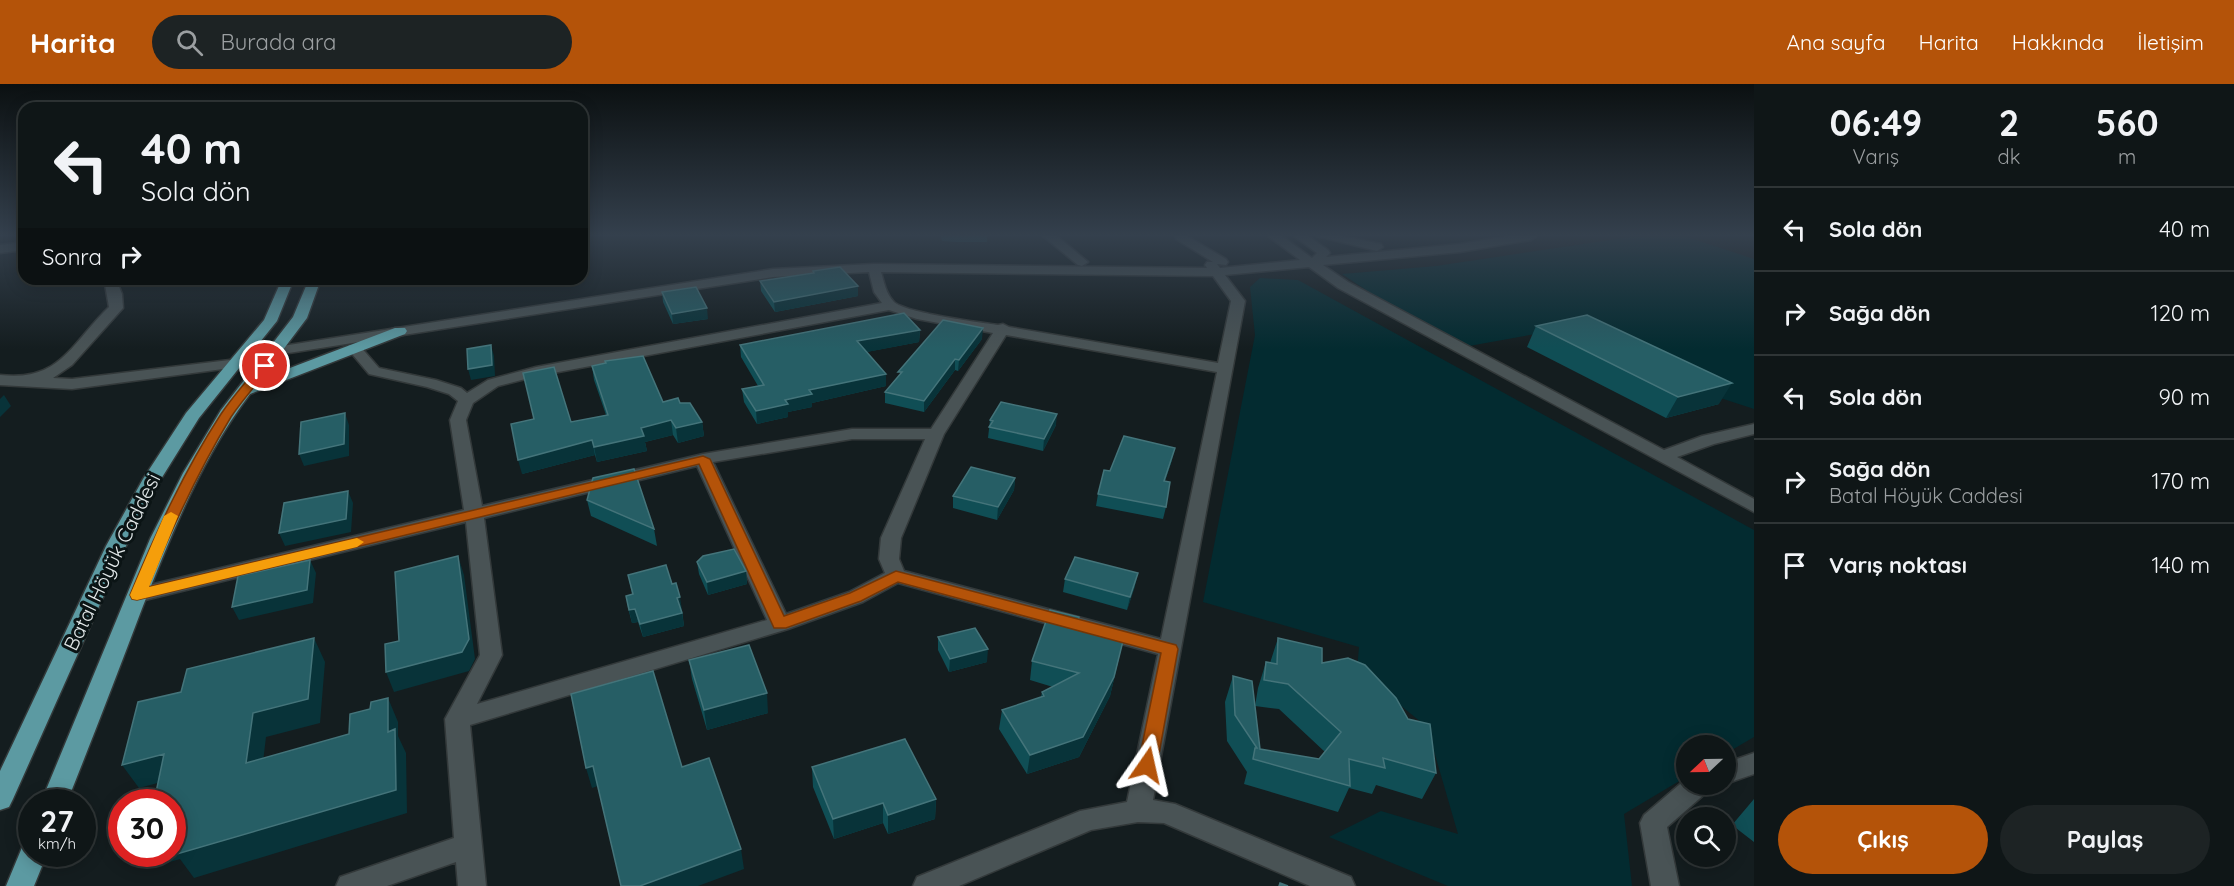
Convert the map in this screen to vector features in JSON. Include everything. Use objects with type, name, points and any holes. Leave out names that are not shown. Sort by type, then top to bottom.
[{"type":"main road","name":"Batal Höyük Caddesi","points":[[0,799],[116,546],[152,478],[192,416],[270,321],[285,285]]},
{"type":"main road","name":"Batal Höyük Caddesi","points":[[59,789],[160,539],[192,473],[227,413],[300,318],[313,285]]},
{"type":"main road","points":[[245,391],[400,331]]},
{"type":"main road","points":[[20,886],[28,867]]},
{"type":"street","points":[[0,380],[72,384],[242,357],[281,344],[720,273]]},
{"type":"street","points":[[281,344],[400,331],[771,273]]},
{"type":"street","points":[[876,273],[881,291],[890,306]]},
{"type":"street","points":[[1138,811],[1238,301],[1221,273]]},
{"type":"street","points":[[1332,273],[1343,285],[1754,506]]},
{"type":"street","points":[[29,381],[60,368],[76,355],[99,322],[116,308],[116,294],[112,285]]},
{"type":"street","points":[[472,886],[457,719],[491,655],[474,514],[458,420],[466,400],[493,383],[536,372],[890,306],[917,315],[1003,328],[1225,369]]},
{"type":"street","points":[[896,576],[888,559],[891,538],[936,434],[1003,328]]},
{"type":"street","points":[[354,348],[374,371],[430,383],[454,391],[466,400]]},
{"type":"street","points":[[1662,457],[1708,440],[1754,429]]},
{"type":"street","points":[[137,595],[703,459],[852,434],[936,434]]},
{"type":"street","points":[[703,459],[780,624]]},
{"type":"street","points":[[457,719],[780,624],[856,597],[896,576],[1170,649]]},
{"type":"street","points":[[1736,770],[1754,763]]},
{"type":"street","points":[[1665,886],[1653,823],[1685,795]]},
{"type":"street","points":[[927,886],[1089,819],[1138,811],[1166,812],[1341,886]]},
{"type":"street","points":[[350,886],[469,845]]},
{"type":"shaded area","points":[[1754,273],[1754,409],[1690,388],[1580,326],[1469,346],[1378,298],[1342,274]]},
{"type":"shaded area","points":[[1260,278],[1298,280],[1754,530],[1754,737],[1736,748],[1736,735],[1676,735],[1676,783],[1624,814],[1632,886],[1448,886],[1329,837],[1381,811],[1458,834],[1427,727],[1357,670],[1359,647],[1203,602],[1255,335],[1250,287]]},
{"type":"building","points":[[811,273],[846,273],[858,286],[774,302],[760,281]]},
{"type":"building","points":[[696,287],[707,308],[672,314],[662,292]]},
{"type":"building","points":[[904,313],[920,330],[857,341],[886,374],[809,390],[812,394],[785,400],[788,404],[756,411],[742,389],[764,385],[740,345]]},
{"type":"building","points":[[1587,315],[1732,383],[1678,397],[1536,326]]},
{"type":"building","points":[[943,320],[983,328],[959,360],[955,359],[924,401],[885,392],[902,372],[898,372]]},
{"type":"building","points":[[491,345],[492,365],[468,369],[467,349]]},
{"type":"building","points":[[643,356],[663,402],[678,398],[680,403],[690,403],[702,422],[676,428],[671,420],[641,428],[644,436],[594,447],[592,440],[518,460],[511,424],[534,419],[523,373],[554,367],[571,422],[608,415],[592,366],[606,363],[605,361]]},
{"type":"building","points":[[1001,402],[1057,414],[1044,439],[989,427],[993,421],[990,420]]},
{"type":"building","points":[[345,413],[344,444],[299,454],[301,422]]},
{"type":"building","points":[[1124,436],[1175,448],[1164,481],[1170,482],[1166,507],[1098,494],[1104,470],[1110,471]]},
{"type":"building","points":[[971,467],[1015,478],[998,507],[953,496]]},
{"type":"building","points":[[634,469],[654,529],[587,500],[593,478]]},
{"type":"building","points":[[348,491],[346,519],[279,533],[284,503]]},
{"type":"building","points":[[734,549],[746,571],[707,582],[697,562],[703,556]]},
{"type":"building","points":[[458,556],[469,639],[462,652],[386,672],[385,644],[399,641],[395,572]]},
{"type":"building","points":[[1075,557],[1138,573],[1130,597],[1065,579]]},
{"type":"building","points":[[310,560],[307,590],[232,607],[238,576]]},
{"type":"building","points":[[666,565],[672,584],[676,583],[680,597],[677,598],[682,613],[640,624],[635,609],[629,610],[626,596],[633,594],[628,575]]},
{"type":"building","points":[[1050,610],[1079,617],[1077,624],[1124,637],[1114,677],[1083,737],[1030,755],[1002,710],[1044,696],[1042,692],[1079,673],[1032,661]]},
{"type":"building","points":[[975,628],[988,649],[950,659],[938,637]]},
{"type":"building","points":[[314,638],[308,699],[253,713],[246,763],[349,734],[350,714],[370,709],[371,702],[388,698],[388,732],[395,729],[396,790],[186,851],[186,789],[157,789],[164,754],[122,765],[138,702],[181,692],[187,669]]},
{"type":"building","points":[[1278,638],[1322,648],[1322,663],[1348,658],[1365,665],[1396,698],[1408,719],[1430,724],[1436,773],[1383,758],[1385,768],[1349,759],[1350,786],[1253,759],[1255,748],[1257,748],[1235,715],[1233,676],[1252,681],[1260,749],[1319,759],[1341,732],[1288,684],[1264,680],[1266,662],[1277,664]]},
{"type":"building","points":[[749,645],[767,693],[704,710],[689,660]]},
{"type":"building","points":[[653,671],[682,767],[709,758],[741,849],[640,886],[621,886],[593,766],[586,768],[571,694]]},
{"type":"building","points":[[905,739],[936,799],[888,815],[883,803],[833,819],[812,767]]},
{"type":"slow traffic","points":[[171,516],[137,595],[357,542]]},
{"type":"route","points":[[265,366],[227,413],[192,473],[160,539],[137,595],[703,459],[780,624],[856,597],[896,576],[1170,649],[1147,765]]}]
